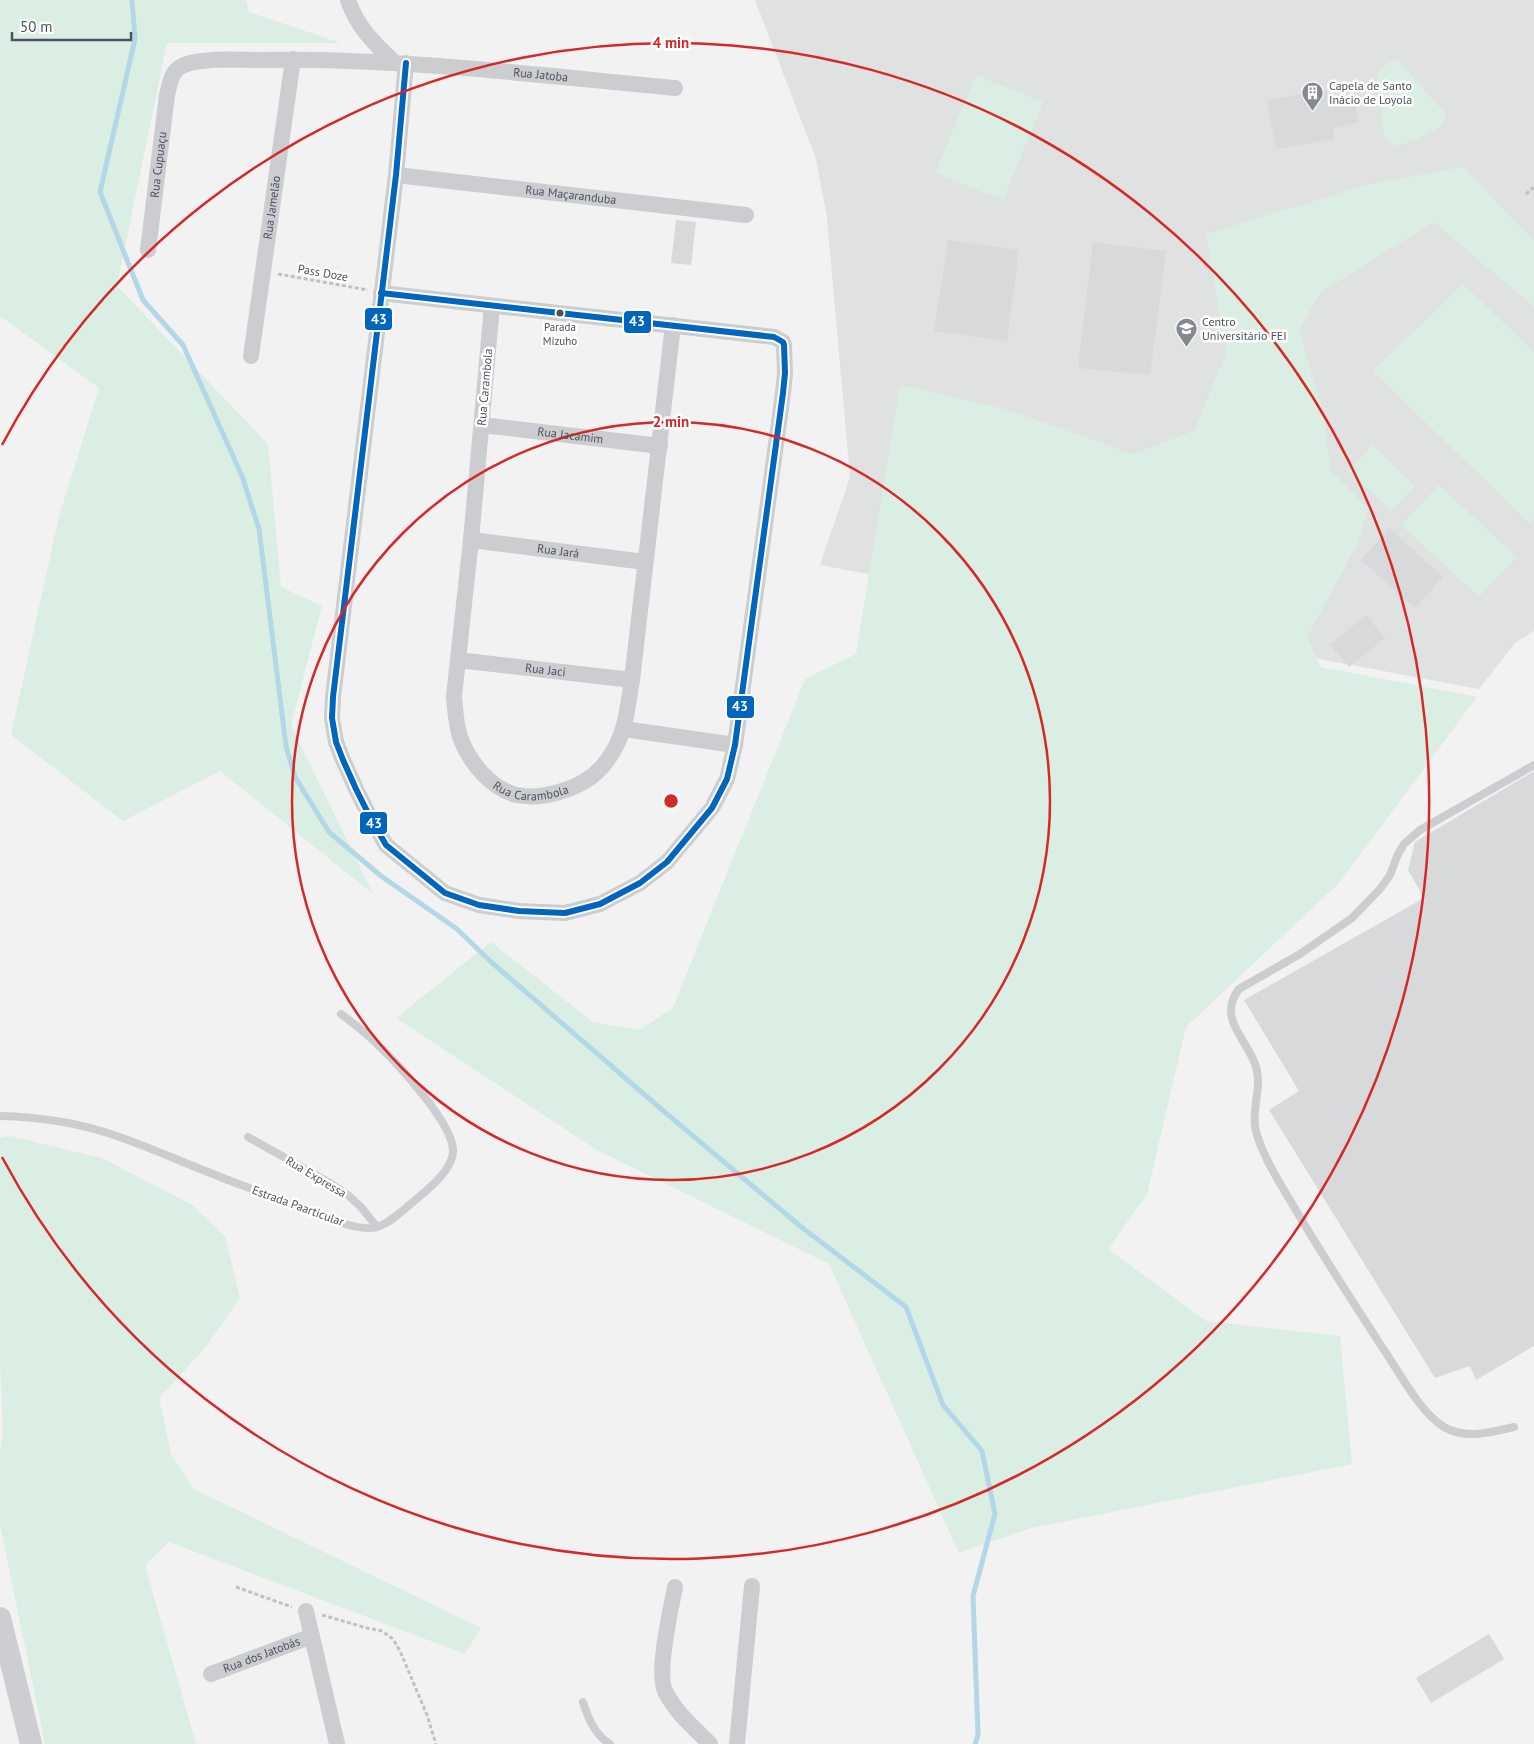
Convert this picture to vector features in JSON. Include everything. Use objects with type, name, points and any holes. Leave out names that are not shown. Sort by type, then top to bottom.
[{"type":"street","points":[[348,0],[359,24],[370,39],[400,62],[396,175],[381,293],[368,411],[336,659],[332,718],[336,742],[342,760],[370,817],[386,844],[445,893],[479,905],[519,911],[565,913],[600,904],[640,883],[667,862],[712,808],[727,779],[735,745],[783,393],[785,363],[779,341],[673,325],[381,293]]},
{"type":"street","name":"Rua Jatoba","points":[[171,80],[174,72],[182,66],[194,62],[210,60],[293,59],[400,62],[675,88]]},
{"type":"street","name":"Rua Jamelão","points":[[252,356],[262,271],[293,59]]},
{"type":"street","name":"Rua Cupuaçu","points":[[148,250],[167,95],[171,80]]},
{"type":"street","name":"Rua Maçaranduba","points":[[396,175],[746,214]]},
{"type":"street","name":"Rua Carambola","points":[[492,306],[471,540],[454,696],[460,737],[468,754],[479,770],[492,782],[517,795],[551,794],[582,783],[598,772],[608,761],[624,729],[632,680],[673,325]]},
{"type":"street","name":"Rua Jacamim","points":[[482,426],[660,446]]},
{"type":"street","name":"Rua Jará","points":[[471,540],[645,562]]},
{"type":"street","name":"Rua Jaci","points":[[458,660],[632,680]]},
{"type":"street","points":[[624,729],[735,745]]},
{"type":"street","points":[[737,1744],[752,1586]]},
{"type":"street","points":[[675,1587],[663,1658],[664,1688],[675,1708],[710,1744]]},
{"type":"street","points":[[306,1612],[337,1744]]},
{"type":"street","points":[[0,1618],[31,1744]]},
{"type":"street","name":"Rua dos Jatobás","points":[[211,1674],[312,1636]]},
{"type":"lane","points":[[1514,1427],[1470,1434],[1456,1433],[1443,1426],[1428,1414],[1415,1396],[1335,1275],[1263,1152],[1254,1119],[1258,1084],[1256,1065],[1236,1029],[1231,1016],[1231,1006],[1233,997],[1239,989],[1300,954],[1352,918],[1380,889],[1390,875],[1404,844],[1420,830],[1534,765]]},
{"type":"lane","points":[[341,1014],[376,1043],[399,1068],[440,1119],[453,1143],[454,1154],[449,1165],[441,1175],[427,1190],[399,1213],[377,1227]]},
{"type":"lane","name":"Estrada Paarticular","points":[[0,1116],[66,1122],[100,1130],[139,1143],[330,1219],[368,1228],[377,1227]]},
{"type":"lane","name":"Rua Expressa","points":[[248,1137],[330,1183],[349,1196],[361,1207],[377,1227]]},
{"type":"lane","points":[[583,1702],[588,1718],[602,1740],[610,1744]]},
{"type":"path","points":[[1526,194],[1534,187]]},
{"type":"path","name":"Pass Doze","points":[[262,271],[381,293]]},
{"type":"path","points":[[236,1587],[306,1612],[320,1614],[367,1628],[382,1630],[393,1639],[400,1652],[427,1715],[436,1744]]},
{"type":"shaded area","name":"Centro Universitário FEI","points":[[755,0],[1534,0],[1534,631],[1515,643],[1479,689],[820,565],[850,477],[827,218],[816,159]]},
{"type":"green space","points":[[0,0],[246,0],[249,12],[341,43],[167,43],[117,286],[268,444],[281,587],[322,606],[291,725],[373,894],[220,771],[123,821],[11,735],[59,516],[99,388],[0,316]]},
{"type":"green space","points":[[1398,60],[1443,111],[1446,117],[1440,127],[1413,141],[1397,146],[1391,143],[1384,135],[1377,76],[1385,65]]},
{"type":"green space","points":[[976,75],[1043,102],[1003,200],[935,173]]},
{"type":"green space","points":[[1463,167],[1534,241],[1534,307],[1434,222],[1321,292],[1299,330],[1324,414],[1330,470],[1368,508],[1358,543],[1307,637],[1321,667],[1477,697],[1339,883],[1186,1027],[1147,1194],[1108,1249],[1206,1321],[1340,1336],[1352,1464],[1031,1528],[959,1553],[829,1264],[597,1150],[396,1018],[491,942],[593,1022],[639,1030],[673,1008],[805,679],[856,654],[900,385],[1005,409],[1133,454],[1194,431],[1226,353],[1206,234],[1366,185]]},
{"type":"green space","points":[[1463,284],[1534,352],[1534,519],[1529,523],[1373,371]]},
{"type":"green space","points":[[1372,445],[1415,486],[1392,511],[1348,471]]},
{"type":"green space","points":[[1439,485],[1517,557],[1479,597],[1401,525]]},
{"type":"green space","points":[[10,1136],[102,1158],[192,1205],[225,1236],[240,1298],[205,1348],[159,1398],[171,1454],[194,1489],[481,1628],[465,1654],[169,1542],[145,1565],[196,1744],[45,1744],[0,1525],[0,1451],[3,1435],[0,1362],[0,1138]]},
{"type":"building","name":"Capela de Santo Inácio de Loyola","points":[[1326,90],[1328,102],[1354,97],[1359,122],[1334,128],[1334,139],[1276,149],[1267,100]]},
{"type":"building","points":[[676,220],[696,222],[691,265],[671,263]]},
{"type":"building","points":[[948,240],[1019,250],[1007,341],[934,331]]},
{"type":"building","points":[[1093,242],[1166,251],[1150,375],[1078,368]]},
{"type":"building","points":[[1389,528],[1443,577],[1415,608],[1361,560]]},
{"type":"building","points":[[1366,615],[1385,638],[1349,667],[1330,645]]},
{"type":"building","points":[[1534,771],[1534,1346],[1476,1380],[1470,1366],[1435,1378],[1269,1110],[1299,1091],[1244,1000],[1424,898],[1408,870],[1415,842]]},
{"type":"building","points":[[1489,1634],[1504,1659],[1431,1703],[1416,1678]]},
{"type":"waterway","points":[[132,0],[135,39],[100,192],[143,300],[183,345],[242,476],[259,529],[286,746],[295,777],[329,832],[381,876],[457,929],[490,961],[800,1226],[906,1307],[943,1405],[982,1451],[995,1514],[973,1596],[978,1735],[975,1744]]},
{"type":"transit line","name":"43","points":[[381,293],[774,337],[783,342],[785,373],[783,393],[735,745],[727,779],[712,808],[667,862],[640,883],[600,904],[565,913],[519,911],[479,905],[445,893],[386,845],[356,789],[336,742],[332,718],[333,697],[396,175],[406,63]]},
{"type":"place","name":"Capela de Santo Inácio de Loyola","points":[[1313,112]]},
{"type":"place","name":"Parada Mizuho","points":[[560,313]]},
{"type":"place","name":"Centro Universitário FEI","points":[[1186,348]]}]
